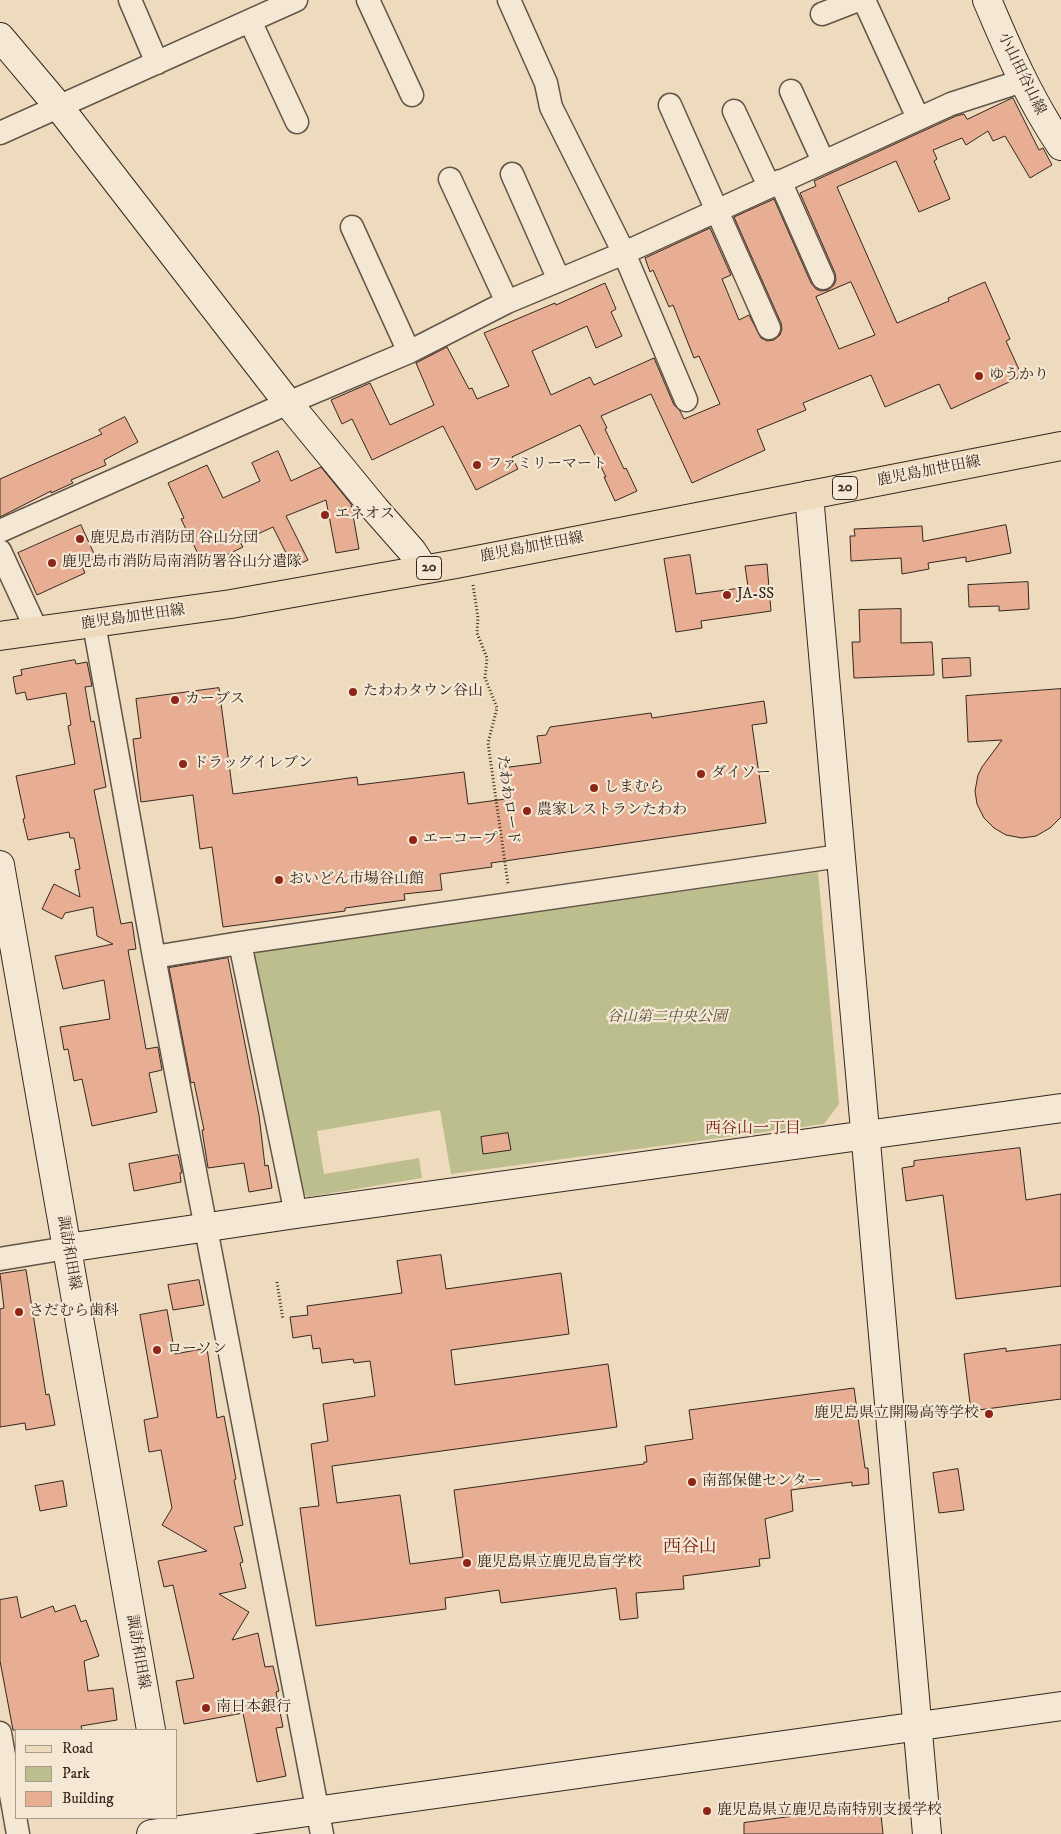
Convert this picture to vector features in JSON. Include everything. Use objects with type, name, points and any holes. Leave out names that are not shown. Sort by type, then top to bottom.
[{"type":"main road","name":"鹿児島加世田線","points":[[0,636],[248,601],[809,496],[1061,446]]},
{"type":"street","points":[[130,0],[157,63]]},
{"type":"street","points":[[0,133],[296,0]]},
{"type":"street","points":[[368,0],[418,93],[383,0]]},
{"type":"street","points":[[509,0],[546,83],[551,108],[624,253],[686,400]]},
{"type":"street","points":[[822,14],[858,0]]},
{"type":"street","points":[[864,0],[918,118]]},
{"type":"street","name":"小山田谷山線","points":[[986,0],[1022,81],[1041,117],[1061,146]]},
{"type":"street","points":[[250,21],[297,122]]},
{"type":"street","points":[[0,37],[59,107],[288,403],[412,551],[424,569]]},
{"type":"street","points":[[0,531],[288,403],[410,352],[507,302],[624,253],[918,118],[951,104],[1022,81]]},
{"type":"street","points":[[792,91],[823,161]]},
{"type":"street","points":[[670,105],[769,328]]},
{"type":"street","points":[[734,111],[775,183],[823,278]]},
{"type":"street","points":[[512,174],[559,280]]},
{"type":"street","points":[[450,180],[507,302]]},
{"type":"street","points":[[352,227],[410,352]]},
{"type":"street","points":[[809,496],[927,1834]]},
{"type":"street","points":[[0,551],[37,631]]},
{"type":"street","points":[[94,624],[154,957],[320,1822]]},
{"type":"street","points":[[154,957],[840,856]]},
{"type":"street","name":"諏訪和田線","points":[[0,865],[151,1729]]},
{"type":"street","points":[[240,943],[296,1214]]},
{"type":"street","points":[[0,1259],[296,1214],[1061,1108]]},
{"type":"street","points":[[163,1829],[320,1822],[917,1727],[1061,1706]]},
{"type":"street","points":[[0,1733],[15,1817]]},
{"type":"street","points":[[15,1819],[18,1834]]},
{"type":"path","name":"たわわロード","points":[[473,584],[478,618],[477,633],[487,658],[484,678],[497,708],[488,743],[511,904]]},
{"type":"path","points":[[277,1282],[283,1320]]},
{"type":"green space","name":"谷山第二中央公園","points":[[818,872],[839,1104],[824,1124],[451,1174],[440,1110],[317,1131],[324,1174],[419,1158],[422,1178],[308,1197],[297,1189],[252,957],[262,947]]},
{"type":"building","points":[[1013,98],[1039,150],[1043,148],[1052,165],[1030,178],[1005,136],[993,141],[988,131],[966,145],[962,138],[933,150],[937,159],[934,161],[950,199],[919,212],[896,161],[837,187],[897,323],[949,301],[948,298],[985,282],[1010,339],[1006,341],[1022,376],[951,409],[939,384],[885,407],[871,375],[803,403],[806,410],[757,430],[765,450],[692,483],[651,394],[601,416],[607,428],[605,429],[624,469],[626,468],[637,491],[615,501],[604,477],[606,477],[580,425],[512,457],[518,469],[476,490],[443,426],[372,460],[352,419],[342,424],[331,400],[370,383],[390,425],[434,405],[416,363],[447,347],[469,389],[472,388],[477,399],[509,386],[484,333],[555,303],[556,305],[605,283],[616,309],[611,312],[622,336],[596,348],[587,326],[532,351],[551,395],[590,377],[594,385],[654,358],[674,405],[684,419],[720,404],[699,356],[694,358],[673,305],[669,307],[653,270],[650,272],[645,258],[710,228],[731,275],[722,279],[739,320],[749,315],[761,338],[767,341],[774,340],[780,335],[781,323],[734,217],[774,199],[811,283],[816,289],[821,291],[828,290],[834,285],[836,280],[835,273],[800,193],[816,186],[814,181],[956,116],[964,114],[967,119]],"holes":[[[851,282],[875,335],[839,349],[816,297]]]},
{"type":"building","points":[[125,417],[138,442],[104,460],[106,465],[71,480],[73,483],[51,493],[51,491],[0,517],[0,479],[102,434],[99,430]]},
{"type":"building","points":[[278,451],[291,481],[321,467],[351,504],[359,549],[336,553],[326,500],[286,516],[308,560],[293,567],[273,527],[240,542],[243,547],[204,566],[181,519],[184,518],[168,483],[207,465],[223,498],[260,481],[252,463]]},
{"type":"building","name":"鹿児島市消防局南消防署谷山分遣隊","points":[[81,525],[96,558],[81,564],[85,573],[37,595],[18,553]]},
{"type":"building","points":[[1006,525],[1011,553],[966,562],[966,557],[928,563],[929,569],[902,574],[901,558],[851,561],[850,536],[855,536],[854,529],[922,526],[923,541]]},
{"type":"building","points":[[690,555],[696,594],[748,587],[745,566],[767,564],[771,611],[701,621],[702,628],[676,632],[664,559]]},
{"type":"building","points":[[1028,582],[1029,609],[999,611],[999,606],[969,607],[968,585]]},
{"type":"building","points":[[901,609],[901,643],[932,642],[934,675],[854,678],[852,642],[860,642],[859,610]]},
{"type":"building","points":[[970,658],[971,676],[943,678],[942,659]]},
{"type":"building","points":[[75,660],[76,664],[87,662],[92,686],[85,687],[91,722],[94,721],[106,787],[94,790],[121,924],[132,922],[136,949],[128,950],[146,1049],[158,1047],[162,1070],[149,1073],[157,1112],[92,1126],[82,1079],[74,1081],[68,1049],[64,1050],[60,1027],[110,1019],[104,980],[63,989],[55,956],[113,944],[97,936],[93,907],[65,913],[62,919],[42,909],[54,884],[80,897],[75,870],[80,869],[74,838],[70,838],[69,832],[28,840],[16,776],[75,764],[68,726],[71,725],[66,693],[27,700],[25,692],[16,694],[13,677],[22,675],[21,670]]},
{"type":"building","points":[[219,688],[233,794],[357,777],[358,785],[464,772],[468,804],[506,799],[502,768],[541,763],[537,736],[546,735],[550,727],[651,713],[652,718],[764,701],[767,723],[752,725],[766,823],[491,863],[492,867],[440,874],[442,890],[404,894],[405,900],[345,908],[345,911],[223,927],[212,847],[200,849],[193,795],[141,802],[133,739],[141,738],[136,699]]},
{"type":"building","points":[[1061,689],[1061,817],[1050,828],[1036,836],[1022,838],[1006,835],[994,828],[984,818],[977,804],[975,791],[978,775],[982,767],[1002,740],[968,742],[966,696]]},
{"type":"building","points":[[228,958],[259,1115],[265,1166],[268,1165],[272,1188],[249,1192],[244,1163],[208,1168],[202,1130],[204,1130],[194,1082],[191,1083],[169,968]]},
{"type":"building","points":[[508,1133],[511,1150],[483,1154],[481,1137]]},
{"type":"building","points":[[1020,1148],[1026,1200],[1061,1194],[1061,1286],[956,1299],[943,1195],[906,1201],[902,1168],[914,1166],[914,1161]]},
{"type":"building","points":[[178,1155],[182,1173],[180,1173],[181,1182],[134,1191],[129,1164]]},
{"type":"building","points":[[441,1255],[446,1289],[561,1273],[569,1334],[451,1350],[455,1385],[608,1364],[617,1427],[332,1466],[337,1503],[400,1495],[410,1564],[463,1557],[454,1490],[644,1464],[644,1462],[647,1462],[645,1446],[693,1439],[689,1410],[854,1388],[869,1484],[852,1486],[852,1482],[791,1490],[793,1511],[765,1519],[770,1558],[759,1559],[760,1566],[683,1576],[684,1589],[636,1593],[638,1618],[620,1620],[616,1588],[501,1603],[499,1590],[445,1598],[446,1609],[316,1626],[300,1508],[319,1506],[311,1444],[328,1441],[323,1404],[375,1396],[370,1361],[354,1363],[353,1359],[322,1363],[320,1348],[313,1349],[311,1335],[293,1338],[290,1317],[308,1315],[307,1306],[402,1293],[397,1261]]},
{"type":"building","points":[[26,1270],[46,1395],[49,1394],[55,1425],[26,1430],[25,1423],[0,1427],[0,1309],[4,1308],[0,1274]]},
{"type":"building","points":[[199,1280],[204,1305],[173,1310],[168,1285]]},
{"type":"building","points":[[167,1310],[175,1354],[207,1348],[217,1418],[224,1416],[243,1525],[234,1527],[243,1562],[240,1563],[246,1588],[219,1594],[249,1612],[232,1640],[258,1633],[265,1667],[273,1666],[279,1691],[276,1692],[283,1727],[276,1728],[286,1776],[257,1782],[243,1713],[184,1724],[176,1681],[194,1678],[173,1585],[164,1587],[158,1561],[207,1551],[162,1525],[172,1508],[161,1450],[149,1452],[144,1420],[158,1417],[140,1315]]},
{"type":"building","points":[[1061,1345],[1061,1399],[971,1411],[964,1354],[1006,1348],[1006,1351]]},
{"type":"building","points":[[958,1469],[964,1510],[939,1513],[933,1473]]},
{"type":"building","points":[[63,1481],[67,1506],[40,1511],[35,1486]]},
{"type":"building","points":[[17,1597],[21,1618],[53,1606],[55,1612],[75,1605],[81,1622],[86,1620],[99,1656],[84,1661],[88,1691],[113,1688],[117,1720],[81,1726],[82,1729],[13,1730],[0,1661],[0,1600]]},
{"type":"building","points":[[880,1805],[883,1834],[744,1834],[744,1823]]},
{"type":"place","name":"ゆうかり","points":[[979,376]]},
{"type":"place","name":"ファミリーマート","points":[[477,465]]},
{"type":"place","name":"エネオス","points":[[325,515]]},
{"type":"place","name":"鹿児島市消防団 谷山分団","points":[[80,539]]},
{"type":"place","name":"鹿児島市消防局南消防署谷山分遣隊","points":[[52,563]]},
{"type":"place","name":"JA-SS","points":[[727,595]]},
{"type":"place","name":"たわわタウン谷山","points":[[353,692]]},
{"type":"place","name":"カーブス","points":[[175,700]]},
{"type":"place","name":"ドラッグイレブン","points":[[183,764]]},
{"type":"place","name":"ダイソー","points":[[701,774]]},
{"type":"place","name":"しまむら","points":[[594,788]]},
{"type":"place","name":"農家レストランたわわ","points":[[527,811]]},
{"type":"place","name":"エーコープ","points":[[413,840]]},
{"type":"place","name":"おいどん市場谷山館","points":[[279,880]]},
{"type":"place","name":"さだむら歯科","points":[[19,1312]]},
{"type":"place","name":"ローソン","points":[[157,1350]]},
{"type":"place","name":"鹿児島県立開陽高等学校","points":[[989,1414]]},
{"type":"place","name":"南部保健センター","points":[[692,1482]]},
{"type":"place","name":"鹿児島県立鹿児島盲学校","points":[[467,1563]]},
{"type":"place","name":"南日本銀行","points":[[206,1708]]},
{"type":"place","name":"鹿児島県立鹿児島南特別支援学校","points":[[707,1811]]},
{"type":"district","name":"西谷山一丁目","points":[[753,1130]]},
{"type":"district","name":"西谷山","points":[[690,1548]]}]
